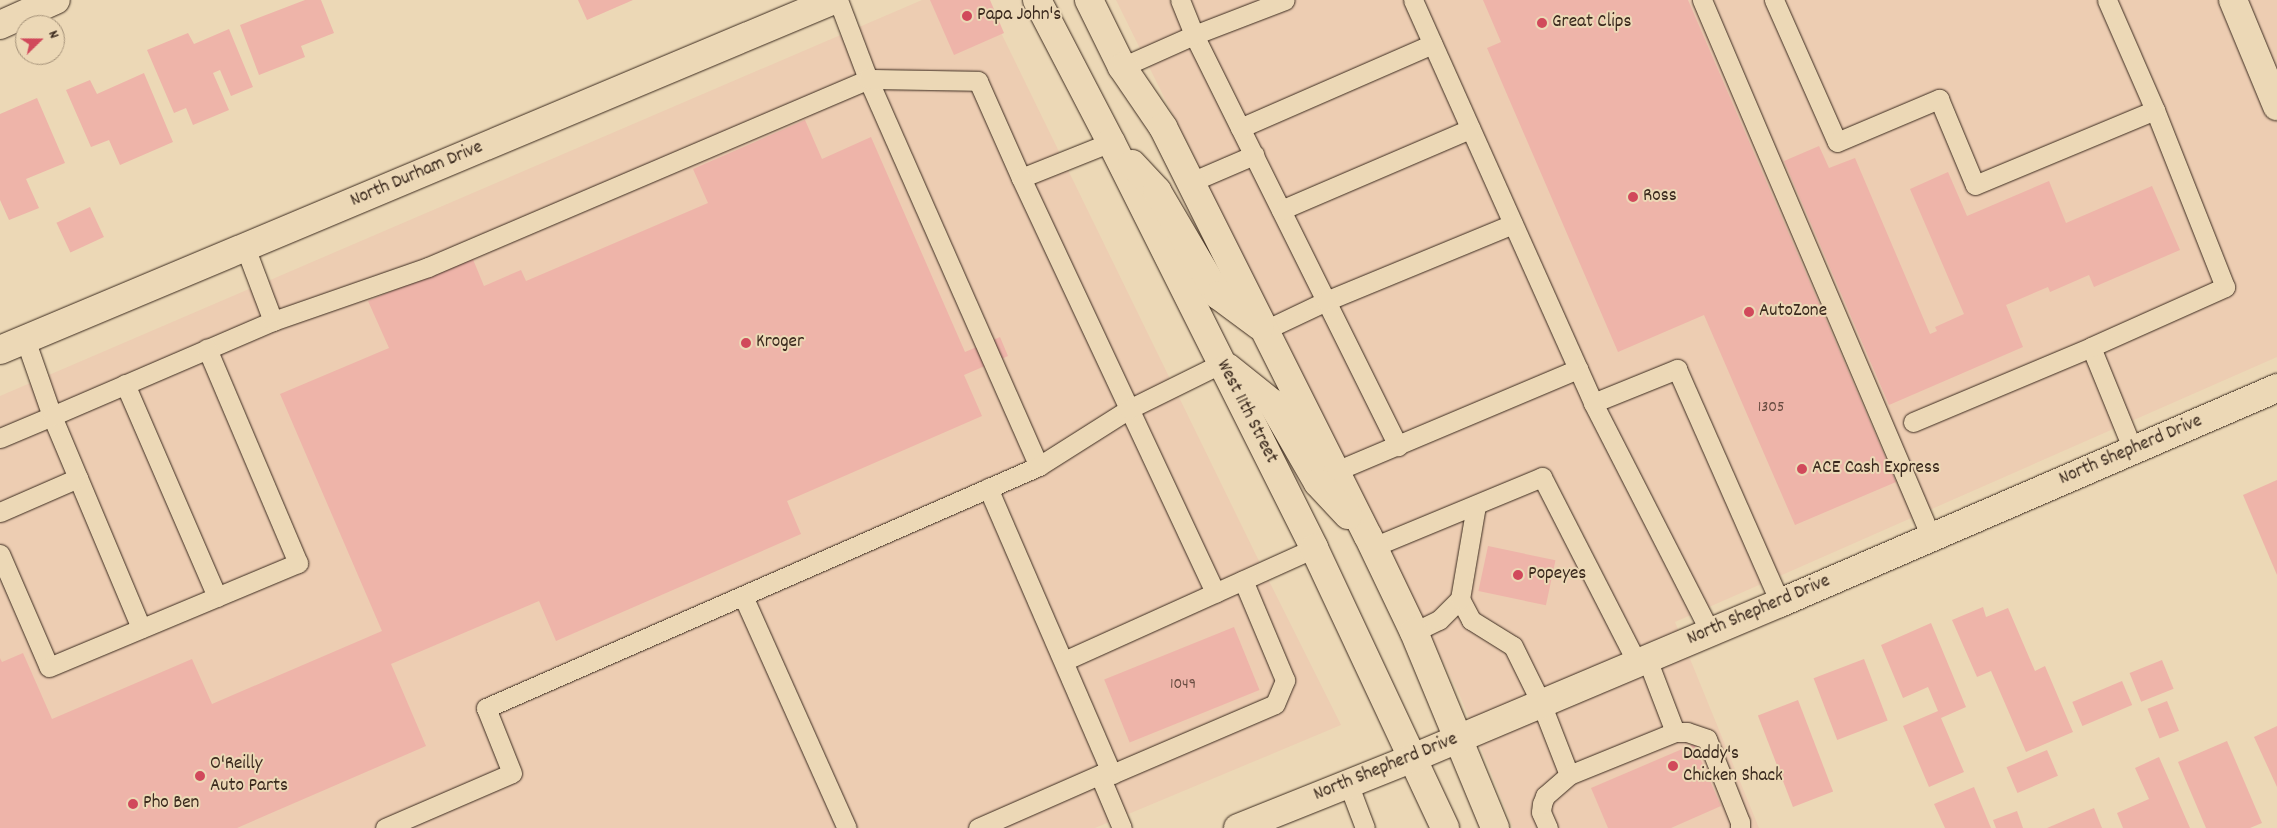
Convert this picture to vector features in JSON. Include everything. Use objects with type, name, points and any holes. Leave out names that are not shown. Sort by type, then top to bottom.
[{"type":"main road","points":[[0,25],[56,0]]},
{"type":"main road","name":"North Durham Drive","points":[[0,350],[834,0]]},
{"type":"main road","name":"West 11th Street","points":[[1037,0],[1111,142],[1314,548],[1445,828]]},
{"type":"main road","points":[[1089,0],[1122,67],[1163,127],[1336,471],[1414,632],[1495,828]]},
{"type":"main road","points":[[2232,0],[2277,106]]},
{"type":"main road","points":[[1111,142],[1157,191],[1218,296],[1265,330]]},
{"type":"main road","points":[[1222,363],[1272,403],[1318,483],[1370,541]]},
{"type":"main road","name":"North Shepherd Drive","points":[[1238,828],[1272,822],[1348,783],[1413,758],[1780,603],[2277,388]]},
{"type":"lane","points":[[838,0],[868,79],[1040,466]]},
{"type":"lane","points":[[1180,0],[1194,35],[1398,446]]},
{"type":"lane","points":[[1122,67],[1194,35],[1285,0]]},
{"type":"lane","points":[[1412,0],[1593,403],[1710,632]]},
{"type":"lane","points":[[1702,0],[1931,537]]},
{"type":"lane","points":[[1774,0],[1837,142],[1938,99],[1975,185],[2154,110]]},
{"type":"lane","points":[[1913,422],[2225,287],[2154,110],[2107,0]]},
{"type":"lane","points":[[1240,128],[1432,44]]},
{"type":"lane","points":[[0,438],[273,321],[428,267],[868,79],[978,81],[1020,178],[1215,593]]},
{"type":"lane","points":[[1281,210],[1470,129]]},
{"type":"lane","points":[[1020,178],[1111,142]]},
{"type":"lane","points":[[1191,182],[1254,155]]},
{"type":"lane","points":[[1265,330],[1326,301],[1513,224]]},
{"type":"lane","points":[[245,247],[273,321]]},
{"type":"lane","points":[[26,339],[52,416],[141,628]]},
{"type":"lane","points":[[2090,347],[2133,450]]},
{"type":"lane","points":[[0,554],[49,667],[298,563],[208,349]]},
{"type":"lane","points":[[385,828],[512,773],[486,708],[1040,466],[1129,409],[1222,363]]},
{"type":"lane","points":[[1336,471],[1578,369]]},
{"type":"lane","points":[[1593,403],[1677,369],[1780,603]]},
{"type":"lane","points":[[126,384],[217,597]]},
{"type":"lane","points":[[1370,541],[1476,505],[1542,477],[1642,661],[1675,732]]},
{"type":"lane","points":[[0,512],[78,478]]},
{"type":"lane","points":[[988,488],[1064,661],[1105,773],[1122,828]]},
{"type":"lane","points":[[1414,632],[1439,620],[1460,600],[1476,505]]},
{"type":"lane","points":[[1064,661],[1314,548]]},
{"type":"lane","points":[[978,828],[1105,773],[1112,774],[1275,704],[1285,680],[1243,580]]},
{"type":"lane","points":[[743,596],[847,828]]},
{"type":"lane","points":[[1460,600],[1471,620],[1513,646],[1540,703],[1569,775]]},
{"type":"lane","points":[[1548,828],[1541,812],[1544,796],[1569,775],[1675,732],[1687,732],[1707,739],[1740,822],[1740,828]]},
{"type":"lane","points":[[1348,783],[1365,828]]},
{"type":"shaded area","points":[[922,0],[985,0],[1341,725],[1095,828],[0,828],[0,396]]},
{"type":"shaded area","points":[[1116,0],[2277,0],[2277,357],[1675,622],[1759,828],[1513,828],[1460,696]]},
{"type":"building","points":[[305,0],[321,0],[334,33],[301,46],[305,57],[259,75],[240,25]]},
{"type":"building","points":[[578,0],[633,0],[587,20]]},
{"type":"building","name":"Papa John's","points":[[930,0],[990,0],[1004,33],[954,55]]},
{"type":"building","points":[[1483,0],[1688,0],[1896,482],[1795,525],[1704,315],[1618,352],[1487,48],[1501,42]]},
{"type":"building","points":[[229,29],[253,87],[231,96],[220,70],[213,73],[229,110],[193,125],[186,108],[174,113],[147,50],[188,33],[194,44]]},
{"type":"building","points":[[144,73],[173,142],[120,165],[109,140],[91,147],[66,90],[90,80],[97,94]]},
{"type":"building","points":[[37,98],[65,163],[26,179],[39,208],[9,220],[0,200],[0,114]]},
{"type":"building","points":[[805,120],[822,159],[871,137],[965,352],[1000,337],[1008,356],[964,375],[982,416],[787,501],[801,534],[556,641],[539,601],[391,664],[426,746],[237,828],[0,828],[0,658],[2,662],[23,653],[52,719],[192,659],[212,704],[382,631],[280,394],[389,348],[368,301],[472,257],[484,286],[521,270],[526,281],[708,203],[693,169]]},
{"type":"building","points":[[1819,146],[1829,168],[1855,158],[1930,334],[1937,331],[1935,327],[1964,314],[1910,189],[1948,172],[1967,216],[2049,181],[2066,223],[2152,186],[2180,250],[2094,287],[2089,275],[2050,292],[2048,287],[2006,305],[2023,347],[1889,405],[1784,161]]},
{"type":"building","points":[[90,207],[104,237],[70,253],[56,223]]},
{"type":"building","points":[[2277,480],[2277,575],[2243,495]]},
{"type":"building","name":"Popeyes","points":[[1488,546],[1555,560],[1546,605],[1478,591]]},
{"type":"building","points":[[1983,607],[1986,617],[2008,608],[2035,671],[2045,666],[2073,732],[2026,752],[1991,671],[1977,677],[1952,620]]},
{"type":"building","points":[[1931,623],[1966,707],[1941,718],[1964,772],[1929,787],[1903,726],[1938,711],[1928,687],[1903,698],[1881,645]]},
{"type":"building","points":[[1234,627],[1259,690],[1130,742],[1104,679]]},
{"type":"building","points":[[1864,659],[1888,721],[1837,740],[1814,678]]},
{"type":"building","points":[[2162,660],[2174,689],[2141,702],[2130,673]]},
{"type":"building","points":[[2122,681],[2132,705],[2082,726],[2072,702]]},
{"type":"building","points":[[1798,700],[1833,791],[1793,807],[1758,715]]},
{"type":"building","points":[[2167,701],[2179,731],[2160,739],[2148,709]]},
{"type":"building","points":[[2277,726],[2277,787],[2254,737]]},
{"type":"building","points":[[2227,741],[2262,823],[2250,828],[2206,828],[2178,762]]},
{"type":"building","name":"Daddy's Chicken Shack","points":[[1694,744],[1721,806],[1671,828],[1608,828],[1591,788]]},
{"type":"building","points":[[2047,750],[2058,776],[2017,793],[2006,767]]},
{"type":"building","points":[[2159,757],[2190,828],[2123,828],[2117,813],[2149,799],[2135,768]]},
{"type":"building","points":[[1974,787],[1991,828],[1945,828],[1934,804]]},
{"type":"building","points":[[2094,808],[2102,828],[2047,828]]},
{"type":"building","points":[[2017,811],[2023,828],[1996,828],[1993,820]]},
{"type":"place","name":"Papa John's","points":[[967,16]]},
{"type":"place","name":"Great Clips","points":[[1542,23]]},
{"type":"place","name":"Ross","points":[[1633,197]]},
{"type":"place","name":"AutoZone","points":[[1749,312]]},
{"type":"place","name":"Kroger","points":[[746,343]]},
{"type":"place","name":"ACE Cash Express","points":[[1802,469]]},
{"type":"place","name":"Popeyes","points":[[1518,575]]},
{"type":"place","name":"Daddy's Chicken Shack","points":[[1673,766]]},
{"type":"place","name":"O'Reilly Auto Parts","points":[[200,776]]},
{"type":"place","name":"Pho Ben","points":[[133,804]]}]
